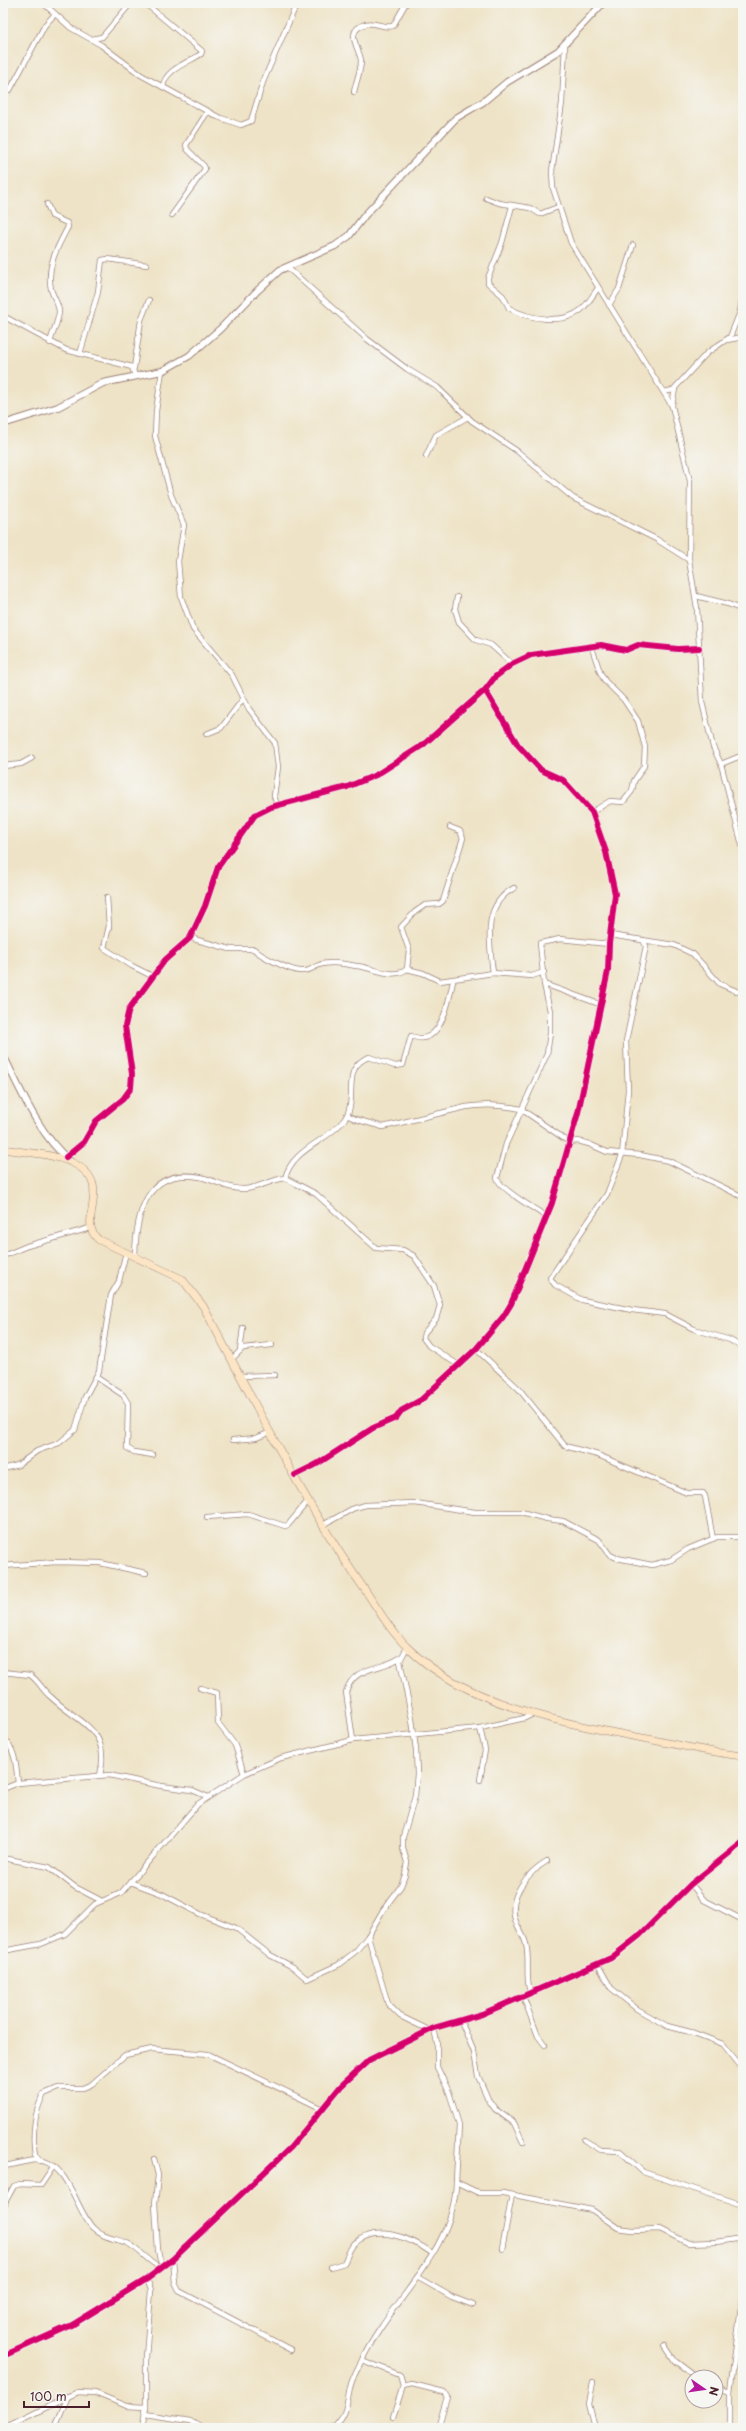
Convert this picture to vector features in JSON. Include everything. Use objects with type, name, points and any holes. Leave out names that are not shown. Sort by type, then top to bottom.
[{"type":"main road","points":[[3,1149],[51,1156],[73,1163],[87,1174],[95,1188],[90,1228],[93,1235],[99,1240],[170,1273],[190,1288],[203,1306],[308,1501],[351,1570],[407,1647],[440,1674],[488,1697],[535,1713],[606,1731],[743,1756]]},
{"type":"street","points":[[43,3],[71,28],[163,87],[208,111],[241,125],[251,121],[263,82],[297,3]]},
{"type":"street","points":[[90,39],[96,40],[102,37],[131,3]]},
{"type":"street","points":[[145,3],[202,51],[171,73],[166,78],[163,87]]},
{"type":"street","points":[[354,92],[361,60],[353,40],[356,32],[361,26],[371,22],[393,26],[406,3]]},
{"type":"street","points":[[3,424],[58,407],[103,383],[162,371],[189,356],[207,342],[258,290],[287,267],[335,246],[349,236],[365,215],[456,118],[565,46],[603,3]]},
{"type":"street","points":[[10,90],[45,25],[55,14]]},
{"type":"street","points":[[565,46],[562,103],[552,171],[558,207],[571,243],[672,406],[690,482],[689,560],[696,596],[702,702],[713,747],[721,764],[743,849]]},
{"type":"street","points":[[172,215],[205,169],[204,166],[187,150],[186,145],[208,111]]},
{"type":"street","points":[[486,198],[512,206],[530,208],[540,214],[558,207]]},
{"type":"street","points":[[47,204],[52,216],[67,223],[68,227],[60,240],[52,262],[50,286],[59,308],[59,314],[50,343]]},
{"type":"street","points":[[512,206],[502,243],[488,278],[488,283],[503,296],[509,308],[529,316],[547,318],[568,317],[581,310],[598,288]]},
{"type":"street","points":[[609,305],[619,289],[633,244]]},
{"type":"street","points":[[80,354],[98,292],[102,260],[108,259],[147,265]]},
{"type":"street","points":[[287,267],[367,339],[402,365],[437,387],[468,417],[517,452],[573,498],[656,539],[689,560]]},
{"type":"street","points":[[664,392],[670,391],[677,386],[707,353],[730,337],[740,312],[743,293]]},
{"type":"street","points":[[135,376],[134,368],[141,320],[149,300]]},
{"type":"street","points":[[3,316],[50,343],[80,354],[134,368]]},
{"type":"street","points":[[726,340],[743,337]]},
{"type":"street","points":[[162,371],[156,410],[155,436],[171,495],[184,525],[178,561],[181,597],[193,629],[232,675],[243,699],[271,737],[277,748],[278,767],[274,796],[277,805]]},
{"type":"street","points":[[672,406],[677,386]]},
{"type":"street","points":[[426,456],[436,436],[468,417]]},
{"type":"street","points":[[696,596],[728,604],[743,610]]},
{"type":"street","points":[[457,597],[455,609],[459,622],[476,640],[491,645],[512,664]]},
{"type":"street","points":[[66,1157],[84,1142],[96,1121],[122,1099],[131,1088],[126,1018],[137,996],[152,976],[165,960],[190,938],[205,906],[218,868],[255,814],[277,805],[334,791],[376,775],[428,741],[485,690],[495,677],[512,664],[531,655],[592,648],[601,645],[626,650],[638,645],[678,649],[699,648]]},
{"type":"street","points":[[592,648],[600,672],[605,681],[624,700],[638,721],[646,754],[644,766],[634,781],[629,796],[623,802],[610,801],[592,812]]},
{"type":"street","points":[[294,1475],[317,1464],[373,1428],[396,1418],[401,1411],[421,1400],[457,1364],[476,1349],[503,1317],[511,1304],[556,1191],[590,1066],[608,971],[614,887],[606,852],[592,812],[563,780],[541,770],[518,745],[485,690]]},
{"type":"street","points":[[206,734],[221,728],[243,699]]},
{"type":"street","points":[[721,764],[743,755]]},
{"type":"street","points":[[3,766],[21,764],[32,758]]},
{"type":"street","points":[[190,938],[230,949],[254,949],[260,956],[299,971],[310,971],[320,964],[358,966],[384,973],[402,973],[407,969],[409,950],[401,927],[415,912],[425,905],[440,904],[442,902],[463,838],[460,831],[450,827]]},
{"type":"street","points":[[493,973],[489,933],[492,913],[502,896],[514,888]]},
{"type":"street","points":[[107,898],[109,926],[104,948],[132,966],[152,976]]},
{"type":"street","points":[[610,935],[674,945],[688,951],[698,959],[720,984],[743,994]]},
{"type":"street","points":[[546,1216],[521,1200],[498,1181],[502,1159],[521,1109],[544,1060],[549,1042],[550,1011],[544,984],[540,943],[560,939],[609,944]]},
{"type":"street","points":[[643,940],[646,946],[625,1051],[628,1090],[622,1155],[607,1194],[551,1275],[550,1280],[555,1285],[577,1298],[632,1310],[665,1314],[698,1330],[730,1340],[743,1348]]},
{"type":"street","points":[[407,969],[423,973],[440,981],[453,981],[493,973],[532,976],[544,972]]},
{"type":"street","points":[[285,1178],[292,1163],[338,1126],[347,1115],[352,1101],[350,1076],[356,1064],[369,1057],[395,1066],[403,1065],[410,1036],[424,1038],[432,1035],[438,1027],[448,1006],[453,981]]},
{"type":"street","points":[[544,984],[602,1005]]},
{"type":"street","points":[[3,1055],[30,1108],[58,1151],[73,1163]]},
{"type":"street","points":[[347,1115],[355,1119],[383,1127],[478,1105],[521,1109],[569,1142],[589,1144],[607,1152],[622,1155],[640,1155],[669,1161],[743,1197]]},
{"type":"street","points":[[135,1256],[136,1232],[139,1214],[143,1204],[162,1180],[177,1177],[200,1177],[243,1189],[285,1178],[316,1194],[376,1248],[403,1250],[414,1256],[434,1286],[440,1305],[436,1319],[423,1338],[429,1346],[457,1364]]},
{"type":"street","points":[[3,1256],[26,1246],[90,1228]]},
{"type":"street","points":[[3,1469],[12,1468],[37,1451],[71,1435],[77,1426],[84,1397],[96,1377],[101,1363],[111,1295],[119,1281],[126,1252]]},
{"type":"street","points":[[240,1351],[243,1328]]},
{"type":"street","points":[[232,1359],[240,1351],[247,1347],[272,1345]]},
{"type":"street","points":[[476,1349],[519,1388],[565,1446],[598,1455],[688,1493],[702,1494],[705,1496],[713,1539]]},
{"type":"street","points":[[241,1376],[275,1375]]},
{"type":"street","points":[[96,1377],[123,1395],[128,1403],[127,1448],[134,1452],[153,1455]]},
{"type":"street","points":[[233,1440],[256,1438],[271,1432]]},
{"type":"street","points":[[207,1518],[248,1514],[285,1526],[288,1525],[308,1501]]},
{"type":"street","points":[[323,1525],[354,1508],[366,1505],[415,1504],[475,1512],[521,1512],[563,1521],[599,1540],[610,1555],[617,1558],[652,1565],[671,1560],[688,1549],[713,1539],[725,1536],[743,1537]]},
{"type":"street","points":[[3,1566],[56,1562],[94,1563],[146,1574]]},
{"type":"street","points":[[130,1882],[162,1894],[200,1914],[236,1928],[270,1955],[293,1967],[307,1979],[315,1977],[345,1960],[356,1951],[368,1936],[382,1910],[401,1886],[406,1872],[407,1862],[403,1849],[403,1837],[416,1784],[416,1750],[414,1734],[401,1668],[401,1657],[407,1647]]},
{"type":"street","points":[[353,1740],[346,1692],[348,1685],[366,1670],[401,1657]]},
{"type":"street","points":[[3,1672],[30,1675],[51,1698],[91,1728],[101,1742],[103,1755],[100,1776]]},
{"type":"street","points":[[200,1688],[217,1693],[218,1723],[235,1745],[244,1774]]},
{"type":"street","points":[[3,1951],[54,1941],[73,1928],[100,1900],[121,1893],[198,1804],[244,1774],[281,1758],[353,1740],[480,1728],[526,1718],[535,1713]]},
{"type":"street","points":[[480,1728],[485,1750],[480,1780]]},
{"type":"street","points":[[3,1737],[9,1743],[14,1754],[18,1783]]},
{"type":"street","points":[[3,1789],[18,1783],[100,1776],[130,1778],[161,1786],[192,1790],[208,1797]]},
{"type":"street","points":[[3,2356],[72,2325],[98,2307],[147,2280],[173,2259],[291,2147],[321,2108],[357,2069],[369,2060],[432,2029],[482,2014],[530,1992],[598,1964],[623,1949],[639,1936],[691,1884],[743,1842]]},
{"type":"street","points":[[3,1858],[49,1867],[75,1887],[100,1900]]},
{"type":"street","points":[[530,1992],[526,1974],[526,1943],[515,1919],[514,1900],[517,1892],[533,1872],[547,1861]]},
{"type":"street","points":[[691,1884],[704,1900],[743,1920]]},
{"type":"street","points":[[333,2428],[344,2414],[350,2387],[362,2360],[381,2328],[432,2254],[452,2216],[456,2182],[459,2124],[449,2092],[437,2067],[437,2043],[432,2029],[400,2016],[388,2004],[368,1936]]},
{"type":"street","points":[[598,1964],[611,1988],[637,2009],[667,2026],[694,2033],[723,2044],[743,2069]]},
{"type":"street","points":[[523,1996],[538,2036],[545,2045]]},
{"type":"street","points":[[461,2020],[474,2052],[478,2076],[488,2100],[495,2109],[514,2123],[523,2142]]},
{"type":"street","points":[[163,2267],[130,2245],[110,2239],[93,2228],[86,2218],[70,2185],[53,2167],[40,2161],[34,2155],[38,2109],[44,2094],[58,2088],[83,2088],[92,2084],[125,2055],[146,2049],[208,2054],[321,2108]]},
{"type":"street","points":[[584,2140],[601,2150],[620,2151],[637,2168],[652,2176],[707,2192],[743,2206]]},
{"type":"street","points":[[27,2162],[31,2158],[34,2150]]},
{"type":"street","points":[[154,2159],[158,2175],[155,2204],[158,2250],[163,2267]]},
{"type":"street","points":[[3,2166],[40,2161]]},
{"type":"street","points":[[3,2206],[14,2186],[20,2184],[40,2185],[53,2167]]},
{"type":"street","points":[[456,2182],[479,2193],[512,2195],[592,2210],[618,2228],[632,2230],[660,2230],[688,2243],[716,2242],[743,2238]]},
{"type":"street","points":[[502,2249],[512,2195]]},
{"type":"street","points":[[331,2266],[344,2263],[355,2244],[375,2234],[406,2239],[432,2254]]},
{"type":"street","points":[[173,2259],[176,2283],[179,2291],[291,2350]]},
{"type":"street","points":[[417,2277],[452,2297],[473,2305]]},
{"type":"street","points":[[142,2428],[146,2408],[146,2358],[151,2290],[151,2285],[147,2280]]},
{"type":"street","points":[[730,2428],[730,2392],[743,2292]]},
{"type":"street","points":[[665,2346],[675,2361],[686,2369]]},
{"type":"street","points":[[362,2360],[398,2373],[403,2386],[393,2417]]},
{"type":"street","points":[[593,2382],[589,2404],[595,2428]]},
{"type":"street","points":[[403,2386],[412,2384],[444,2392],[447,2397],[438,2428]]},
{"type":"street","points":[[724,2390],[730,2392]]},
{"type":"street","points":[[4,2428],[40,2412],[69,2395],[87,2391],[127,2406],[146,2408]]},
{"type":"street","points":[[55,2428],[69,2395]]},
{"type":"street","points":[[145,2414],[190,2421],[202,2428]]},
{"type":"cycle path","points":[[66,1157],[84,1142],[96,1121],[123,1099],[131,1088],[132,1074],[125,1026],[129,1009],[165,960],[190,938],[205,906],[218,867],[255,815],[271,807],[347,787],[376,775],[423,745],[485,690],[495,677],[512,664],[531,655],[601,645],[626,650],[638,645],[678,649],[699,648]]},
{"type":"cycle path","points":[[295,1475],[317,1464],[373,1428],[396,1418],[401,1411],[421,1400],[476,1349],[503,1317],[511,1304],[552,1203],[578,1113],[608,971],[609,944],[615,894],[606,852],[592,812],[563,780],[541,770],[518,745],[485,690]]},
{"type":"cycle path","points":[[3,2356],[72,2325],[147,2279],[173,2259],[291,2147],[341,2086],[369,2060],[434,2028],[482,2014],[611,1958],[639,1936],[691,1884],[743,1842]]}]
